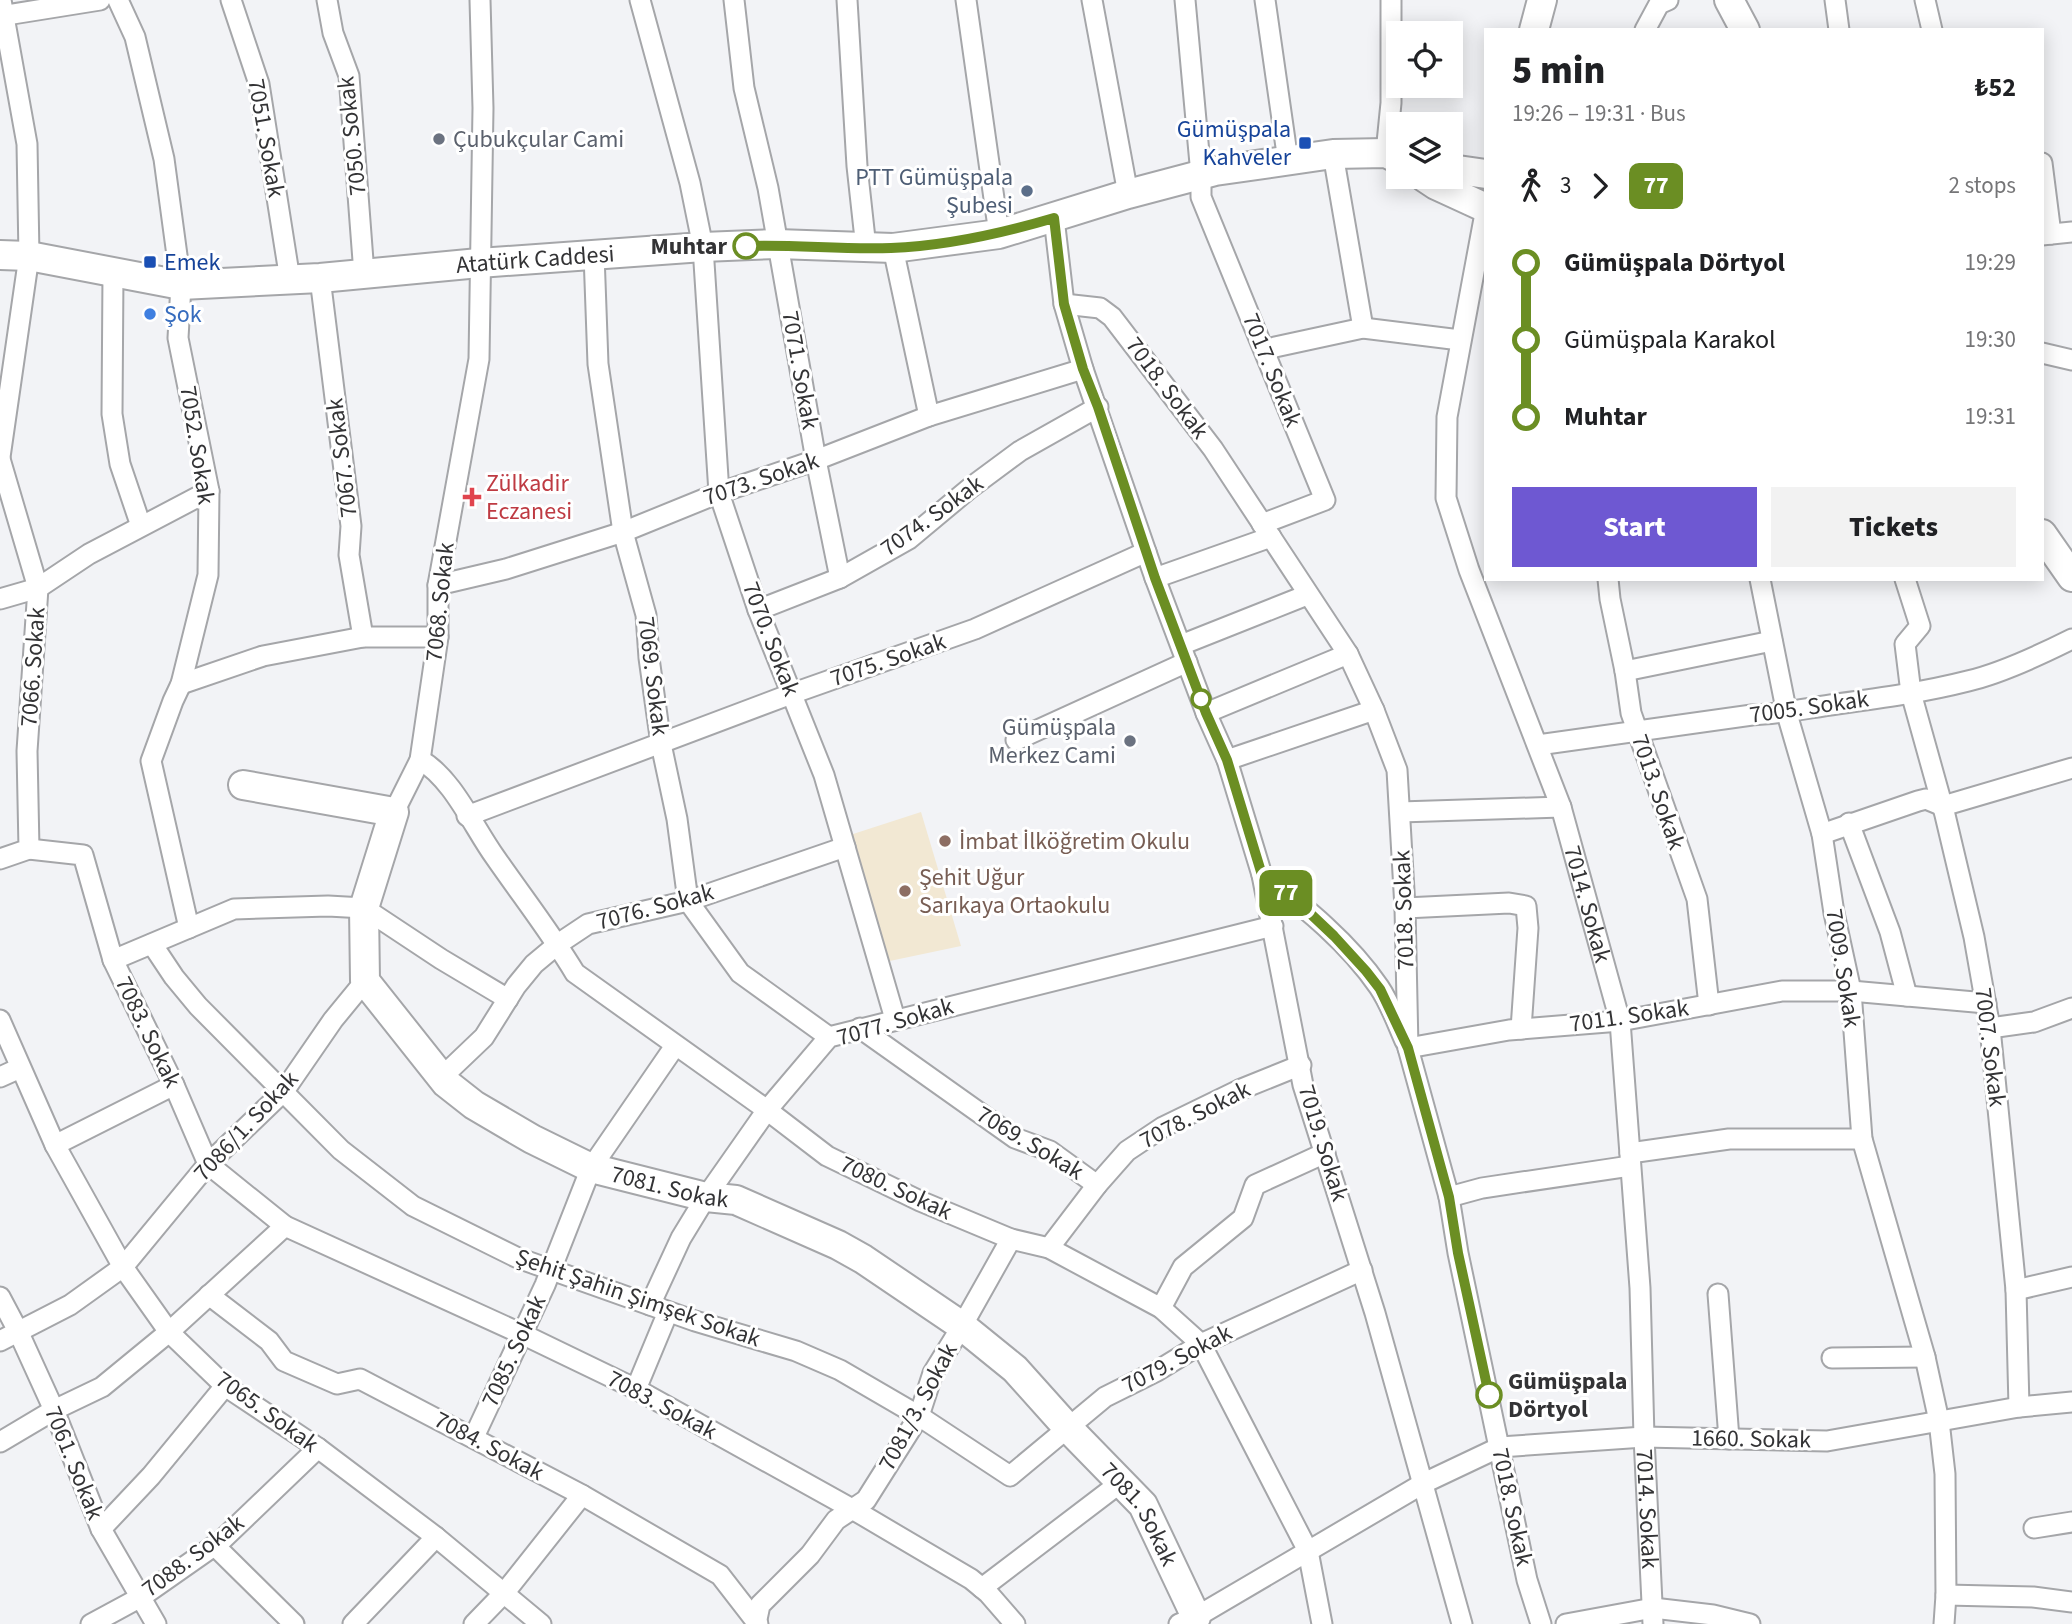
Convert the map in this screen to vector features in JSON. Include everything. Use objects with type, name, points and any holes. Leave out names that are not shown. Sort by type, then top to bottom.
[{"type":"street","points":[[2,11],[100,0]]},
{"type":"street","name":"7052. Sokak","points":[[118,0],[135,37],[164,159],[181,285],[178,338],[209,491],[208,575],[181,684],[151,761],[190,928]]},
{"type":"street","name":"7051. Sokak","points":[[231,0],[259,84],[290,280]]},
{"type":"street","name":"7050. Sokak","points":[[327,0],[333,33],[349,76],[364,274]]},
{"type":"street","name":"7068. Sokak","points":[[394,812],[420,760],[438,637],[438,584],[478,359],[484,108],[480,0]]},
{"type":"street","name":"7070. Sokak","points":[[640,0],[690,183],[702,247],[719,493],[758,610],[824,775],[895,1019]]},
{"type":"street","name":"7071. Sokak","points":[[734,0],[744,88],[768,188],[816,460],[840,578]]},
{"type":"street","points":[[847,0],[857,166],[929,416]]},
{"type":"street","points":[[966,0],[999,234]]},
{"type":"street","points":[[1092,0],[1128,194]]},
{"type":"street","name":"7017. Sokak","points":[[1185,0],[1201,197],[1325,500],[1266,531]]},
{"type":"street","points":[[1265,0],[1288,161]]},
{"type":"street","points":[[1391,0],[1391,112]]},
{"type":"street","points":[[1535,28],[1542,0]]},
{"type":"street","points":[[1646,28],[1659,4],[1668,0]]},
{"type":"street","points":[[1729,0],[1744,28]]},
{"type":"street","points":[[1835,0],[1839,28]]},
{"type":"street","points":[[1925,0],[1932,28]]},
{"type":"street","name":"7066. Sokak","points":[[2,11],[27,144],[29,256],[0,458],[37,588],[27,751],[29,849]]},
{"type":"street","points":[[1334,154],[1363,328]]},
{"type":"street","name":"Atatürk Caddesi","points":[[0,255],[29,256],[181,285],[320,278],[479,262],[542,260],[702,247],[777,244],[880,248],[999,234],[1128,194],[1201,175],[1334,154],[1386,156]]},
{"type":"street","points":[[1463,171],[1484,174]]},
{"type":"street","points":[[1445,189],[1484,207]]},
{"type":"street","points":[[2044,191],[2047,234],[2072,232]]},
{"type":"street","name":"7019. Sokak","points":[[1054,218],[1064,304],[1083,369],[1155,578],[1206,713],[1227,760],[1262,875],[1303,1085],[1362,1270],[1462,1624]]},
{"type":"street","name":"7014. Sokak","points":[[1484,218],[1447,417],[1446,498],[1469,570],[1561,807],[1620,1021],[1640,1288],[1653,1616]]},
{"type":"street","name":"7069. Sokak","points":[[594,254],[598,365],[623,531],[643,602],[661,744],[677,819],[688,901],[740,973],[829,1037]]},
{"type":"street","points":[[113,273],[112,414],[120,464],[141,526]]},
{"type":"street","name":"7067. Sokak","points":[[320,278],[351,526],[349,555],[363,637]]},
{"type":"street","name":"7018. Sokak","points":[[1064,304],[1100,308],[1112,317],[1213,449],[1348,654],[1374,710],[1397,770],[1405,908],[1408,1048],[1449,1197],[1458,1253],[1527,1580],[1541,1624]]},
{"type":"street","points":[[1265,351],[1363,328],[1460,340]]},
{"type":"street","points":[[2044,353],[2072,360]]},
{"type":"street","name":"7073. Sokak","points":[[438,584],[506,569],[623,531],[929,416],[1083,369]]},
{"type":"street","name":"7074. Sokak","points":[[758,610],[840,578],[909,539],[1020,451],[1098,407]]},
{"type":"street","points":[[0,599],[37,588],[89,554],[209,491]]},
{"type":"street","points":[[1155,578],[1266,531]]},
{"type":"street","points":[[2044,537],[2072,577]]},
{"type":"street","name":"7075. Sokak","points":[[467,816],[791,694],[975,629],[1146,552]]},
{"type":"street","name":"7013. Sokak","points":[[1608,581],[1609,599],[1631,713],[1697,900],[1709,1005]]},
{"type":"street","name":"7009. Sokak","points":[[1760,581],[1787,713],[1822,834],[1833,913],[1851,991],[1862,1139],[1926,1357],[1939,1421],[1945,1474],[1944,1624]]},
{"type":"street","name":"7007. Sokak","points":[[1906,581],[1920,626],[1905,644],[1911,693],[1943,806],[1974,937],[1990,1028],[2016,1290],[2019,1408]]},
{"type":"street","points":[[1016,740],[1307,595]]},
{"type":"street","points":[[181,684],[263,656],[363,637],[438,637]]},
{"type":"street","name":"7005. Sokak","points":[[1538,745],[1752,715],[1787,713],[1911,693],[1971,681],[2072,639]]},
{"type":"street","points":[[1625,671],[1772,641]]},
{"type":"street","points":[[1206,713],[1348,654]]},
{"type":"street","points":[[1227,760],[1374,710]]},
{"type":"street","name":"7080. Sokak","points":[[420,760],[432,766],[558,944],[575,973],[768,1110],[827,1156],[920,1201],[1011,1238],[1049,1248],[1161,1308],[1201,1345],[1308,1551],[1322,1624]]},
{"type":"street","points":[[1822,834],[1926,799],[1943,806],[2072,768]]},
{"type":"street","points":[[243,785],[394,812],[364,908],[365,981]]},
{"type":"street","points":[[1400,812],[1561,807]]},
{"type":"street","points":[[1849,823],[1890,932],[1907,996]]},
{"type":"street","name":"7076. Sokak","points":[[441,1078],[484,1037],[534,964],[588,924],[688,901],[845,847]]},
{"type":"street","points":[[0,859],[29,849]]},
{"type":"street","name":"7083. Sokak","points":[[29,849],[83,855],[113,960],[174,1085],[208,1164],[285,1226],[523,1334],[636,1390],[947,1563],[982,1588],[1015,1624]]},
{"type":"street","points":[[1262,875],[1297,901],[1366,971],[1380,989],[1408,1048]]},
{"type":"street","points":[[1405,908],[1509,903],[1526,906],[1528,928],[1521,1029]]},
{"type":"street","points":[[113,960],[234,909],[328,906],[364,908],[508,999]]},
{"type":"street","name":"7077. Sokak","points":[[636,1390],[681,1238],[706,1197],[768,1110],[829,1037],[1273,926]]},
{"type":"street","name":"Şehit Şahin Şimşek Sokak","points":[[152,944],[198,1006],[341,1150],[413,1206],[518,1258],[828,1364],[919,1416],[1010,1476]]},
{"type":"street","name":"7081. Sokak","points":[[365,981],[441,1078],[474,1105],[532,1139],[591,1168],[706,1197],[736,1200],[838,1245],[962,1326],[1015,1369],[1143,1505],[1191,1622]]},
{"type":"street","name":"7086/1. Sokak","points":[[0,1340],[70,1305],[122,1267],[208,1164],[284,1091],[333,1020],[365,981]]},
{"type":"street","name":"7011. Sokak","points":[[1408,1048],[1521,1029],[1620,1021],[1782,991],[1851,991],[1986,1003]]},
{"type":"street","points":[[1990,1028],[2034,1021],[2072,1008]]},
{"type":"street","name":"7065. Sokak","points":[[0,1020],[55,1145],[122,1267],[169,1332],[225,1386],[318,1448],[436,1537],[541,1624]]},
{"type":"street","name":"7069. Sokak","points":[[860,1028],[1015,1138],[1050,1151],[1097,1185]]},
{"type":"street","name":"7085. Sokak","points":[[474,1437],[551,1270],[591,1168],[675,1046]]},
{"type":"street","name":"7078. Sokak","points":[[1049,1248],[1127,1151],[1163,1127],[1239,1090],[1301,1065]]},
{"type":"street","points":[[0,1077],[20,1068]]},
{"type":"street","points":[[55,1145],[174,1085]]},
{"type":"street","points":[[1449,1197],[1482,1188],[1729,1139],[1862,1139]]},
{"type":"street","points":[[1161,1308],[1182,1267],[1243,1218],[1255,1185],[1325,1153]]},
{"type":"street","points":[[0,1442],[54,1410],[102,1387],[169,1332],[285,1226]]},
{"type":"street","name":"7081/3. Sokak","points":[[757,1623],[760,1605],[810,1555],[836,1520],[866,1500],[919,1416],[933,1373],[1011,1238]]},
{"type":"street","name":"7079. Sokak","points":[[1010,1476],[1105,1397],[1201,1345],[1362,1270]]},
{"type":"street","points":[[2016,1290],[2072,1277]]},
{"type":"street","points":[[1718,1294],[1729,1439]]},
{"type":"street","name":"7084. Sokak","points":[[209,1295],[269,1341],[284,1361],[337,1384],[360,1379],[582,1495],[720,1575],[757,1623]]},
{"type":"street","name":"7061. Sokak","points":[[0,1297],[54,1410],[101,1529],[156,1624]]},
{"type":"street","points":[[1832,1358],[1926,1357]]},
{"type":"street","points":[[101,1529],[150,1476],[225,1386]]},
{"type":"street","name":"1660. Sokak","points":[[1191,1622],[1424,1483],[1500,1447],[1644,1437],[1827,1441],[2019,1408],[2072,1402]]},
{"type":"street","name":"7088. Sokak","points":[[91,1624],[141,1597],[215,1546],[318,1448]]},
{"type":"street","points":[[982,1588],[1120,1483]]},
{"type":"street","points":[[474,1624],[505,1592],[582,1495]]},
{"type":"street","points":[[2034,1528],[2072,1522]]},
{"type":"street","points":[[353,1624],[436,1537]]},
{"type":"street","points":[[215,1546],[294,1624]]},
{"type":"street","points":[[1946,1595],[2033,1597],[2072,1602]]},
{"type":"street","points":[[1566,1624],[1653,1616],[1713,1615],[1750,1624]]},
{"type":"shaded area","name":"Şehit Uğur Sarıkaya Ortaokulu","points":[[921,812],[961,946],[885,962],[850,835]]},
{"type":"bus line","name":"77","points":[[746,246],[777,244],[893,248],[999,234],[1054,218],[1064,304],[1083,369],[1155,578],[1206,713],[1227,760],[1262,875],[1297,901],[1366,971],[1380,989],[1408,1048],[1449,1197],[1458,1253],[1489,1395]]},
{"type":"place","name":"Çubukçular Cami","points":[[439,139]]},
{"type":"place","name":"Gümüşpala Kahveler","points":[[1305,143]]},
{"type":"place","name":"PTT Gümüşpala Şubesi","points":[[1027,191]]},
{"type":"place","name":"Muhtar","points":[[746,246]]},
{"type":"place","name":"Emek","points":[[150,262]]},
{"type":"place","name":"Şok","points":[[150,314]]},
{"type":"place","name":"Zülkadir Eczanesi","points":[[472,497]]},
{"type":"place","name":"Gümüşpala Merkez Cami","points":[[1130,741]]},
{"type":"place","name":"İmbat İlköğretim Okulu","points":[[945,841]]},
{"type":"place","name":"Şehit Uğur Sarıkaya Ortaokulu","points":[[905,891]]},
{"type":"place","name":"Gümüşpala Dörtyol","points":[[1489,1395]]}]
